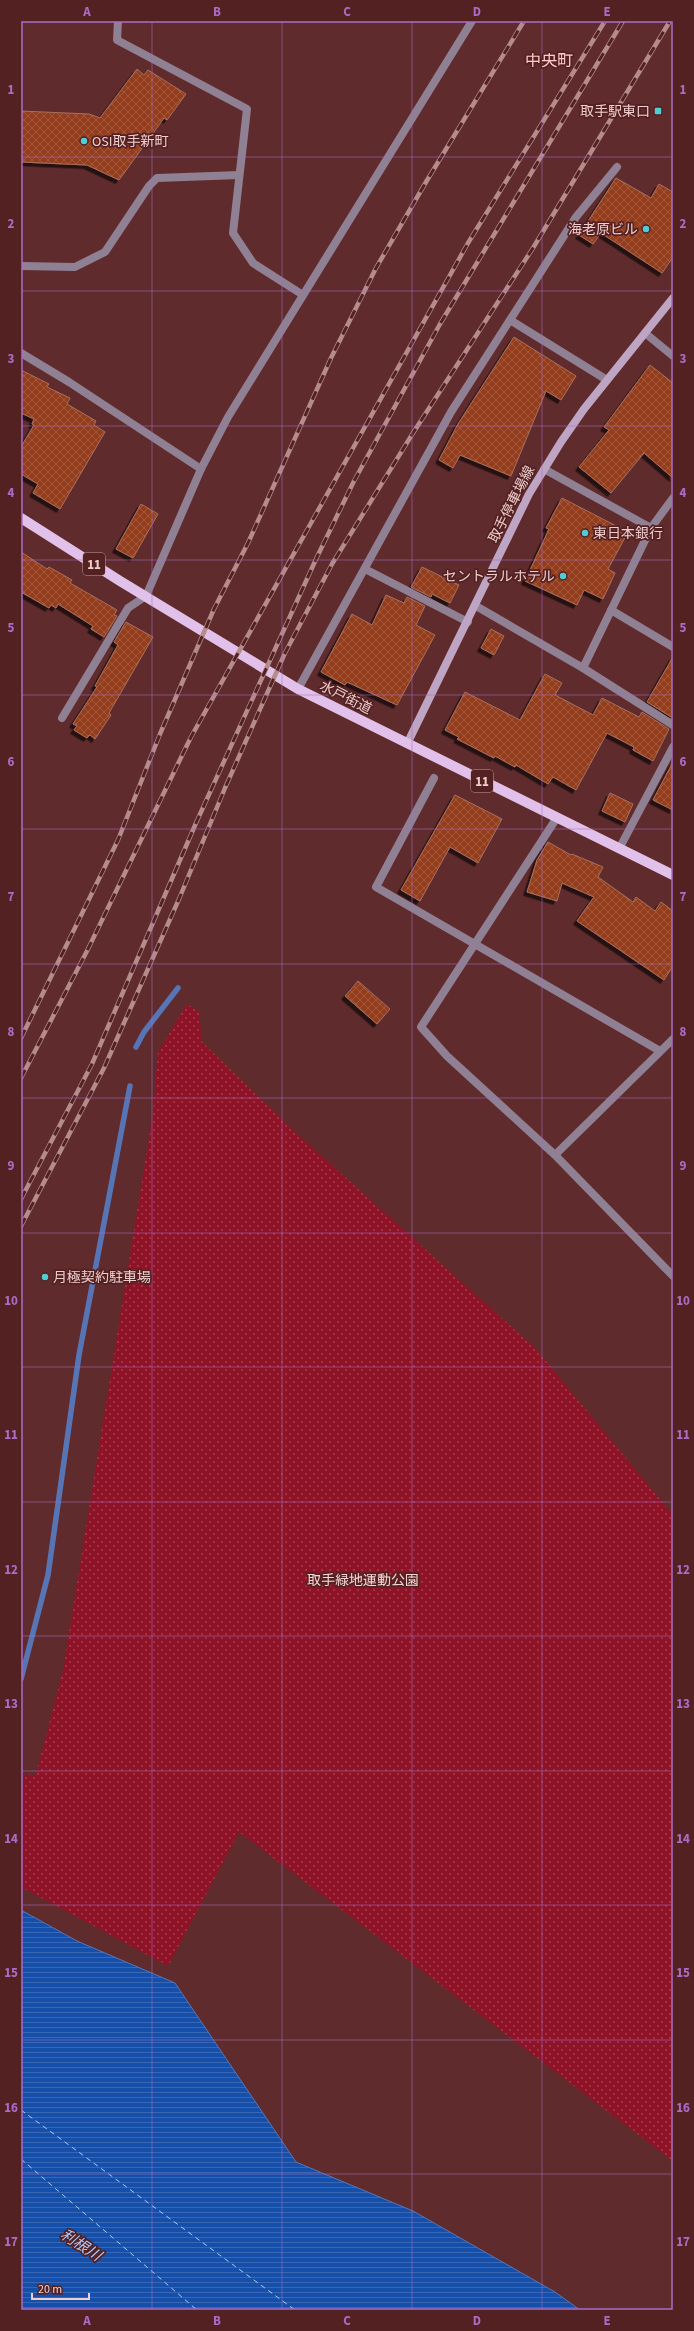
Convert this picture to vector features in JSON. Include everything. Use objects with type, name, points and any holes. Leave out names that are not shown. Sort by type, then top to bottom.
[{"type":"main road","name":"取手停車場線","points":[[407,744],[476,606],[529,494],[561,442],[607,380],[673,298]]},
{"type":"main road","name":"水戸街道","points":[[21,518],[298,688],[407,744],[673,875]]},
{"type":"street","points":[[118,21],[117,40],[247,109],[233,233],[253,263],[303,295]]},
{"type":"street","points":[[62,718],[128,608],[146,596],[201,469],[253,375],[472,21]]},
{"type":"street","points":[[298,688],[451,412],[576,217],[617,167]]},
{"type":"street","points":[[21,266],[75,267],[105,252],[149,186],[157,178],[239,175]]},
{"type":"street","points":[[510,320],[607,380]]},
{"type":"street","points":[[645,333],[673,356]]},
{"type":"street","points":[[21,353],[69,382],[201,469]]},
{"type":"street","points":[[544,469],[651,528]]},
{"type":"street","points":[[583,668],[651,528],[673,498]]},
{"type":"street","points":[[365,569],[468,622]]},
{"type":"street","points":[[476,606],[583,668],[673,725]]},
{"type":"street","points":[[611,610],[673,647]]},
{"type":"street","points":[[620,849],[673,747]]},
{"type":"street","points":[[434,778],[376,887],[660,1051]]},
{"type":"street","points":[[556,818],[421,1027],[447,1056],[555,1155],[673,1276]]},
{"type":"street","points":[[555,1155],[673,1039]]},
{"type":"green space","name":"取手緑地運動公園","points":[[187,1004],[199,1012],[202,1042],[295,1132],[535,1348],[673,1515],[673,2161],[239,1832],[168,1966],[21,1887],[21,1801],[25,1774],[36,1775],[63,1670],[153,1113],[158,1052]]},
{"type":"water","name":"利根川","points":[[21,1910],[77,1941],[175,1983],[296,2162],[413,2211],[555,2292],[580,2310],[21,2310]]},
{"type":"building","name":"OSI取手新町","points":[[137,69],[144,75],[148,70],[186,94],[167,120],[164,118],[119,180],[87,165],[21,162],[21,111],[89,114],[100,118]]},
{"type":"building","points":[[616,178],[651,198],[659,184],[673,192],[673,257],[662,273],[601,233],[593,244],[579,235]]},
{"type":"building","points":[[514,337],[576,376],[561,400],[546,391],[511,476],[460,455],[453,468],[439,460],[458,424]]},
{"type":"building","points":[[650,365],[673,383],[673,478],[644,453],[611,493],[579,467],[609,430],[604,427]]},
{"type":"building","points":[[21,370],[49,384],[47,387],[70,398],[67,404],[96,421],[94,425],[105,432],[60,509],[33,493],[38,484],[21,474],[21,447],[34,425],[32,424],[34,419],[21,413]]},
{"type":"building","points":[[562,498],[628,532],[608,569],[615,573],[603,599],[584,590],[577,605],[525,581],[549,529],[546,528]]},
{"type":"building","points":[[141,504],[158,514],[133,558],[116,549]]},
{"type":"building","points":[[21,552],[47,569],[49,567],[72,580],[70,583],[117,610],[114,615],[117,616],[104,637],[91,629],[93,626],[58,604],[56,608],[51,605],[49,608],[21,592]]},
{"type":"building","points":[[422,567],[459,585],[450,603],[432,594],[431,597],[411,587]]},
{"type":"building","points":[[386,595],[404,603],[407,597],[425,606],[416,625],[435,635],[397,705],[347,682],[345,685],[321,672],[352,614],[372,625]]},
{"type":"building","points":[[126,622],[153,637],[109,713],[111,715],[95,739],[90,735],[87,738],[74,730],[77,726],[73,724],[97,687],[95,686],[118,645],[114,642]]},
{"type":"building","points":[[491,629],[504,636],[494,655],[481,648]]},
{"type":"building","points":[[673,657],[673,718],[647,702]]},
{"type":"building","points":[[545,674],[562,683],[555,695],[593,715],[602,698],[639,717],[642,712],[669,729],[653,761],[633,750],[634,747],[607,733],[576,790],[553,777],[548,784],[516,765],[515,767],[495,756],[494,758],[457,739],[459,737],[445,730],[465,692],[520,720]]},
{"type":"building","points":[[673,762],[673,810],[653,800]]},
{"type":"building","points":[[610,793],[633,804],[625,822],[602,811]]},
{"type":"building","points":[[455,795],[502,819],[478,863],[450,847],[420,901],[401,890]]},
{"type":"building","points":[[548,842],[571,855],[572,854],[603,867],[598,877],[633,902],[636,897],[655,911],[661,902],[673,911],[673,966],[664,980],[577,921],[594,897],[562,883],[557,901],[527,892],[537,860]]},
{"type":"building","points":[[358,981],[390,1009],[377,1024],[345,996]]},
{"type":"waterway","points":[[136,1047],[144,1032],[178,988]]},
{"type":"waterway","points":[[21,1679],[48,1575],[79,1355],[130,1086]]},
{"type":"ferry route","points":[[21,2110],[295,2310]]},
{"type":"ferry route","points":[[21,2159],[197,2310]]},
{"type":"railway","points":[[21,1038],[118,840],[160,734],[214,609],[248,543],[331,358],[376,268],[426,182],[524,21]]},
{"type":"railway","points":[[21,1078],[87,951],[191,737],[468,243],[605,21]]},
{"type":"railway","points":[[21,1199],[92,1064],[196,823],[317,557],[354,481],[440,324],[623,21]]},
{"type":"railway","points":[[21,1226],[104,1068],[285,653],[332,564],[413,433],[533,248],[670,21]]},
{"type":"place","name":"取手駅東口","points":[[658,111]]},
{"type":"place","name":"OSI取手新町","points":[[84,141]]},
{"type":"place","name":"海老原ビル","points":[[646,229]]},
{"type":"place","name":"東日本銀行","points":[[585,533]]},
{"type":"place","name":"セントラルホテル","points":[[563,576]]},
{"type":"place","name":"月極契約駐車場","points":[[45,1277]]},
{"type":"district","name":"中央町","points":[[549,60]]}]
